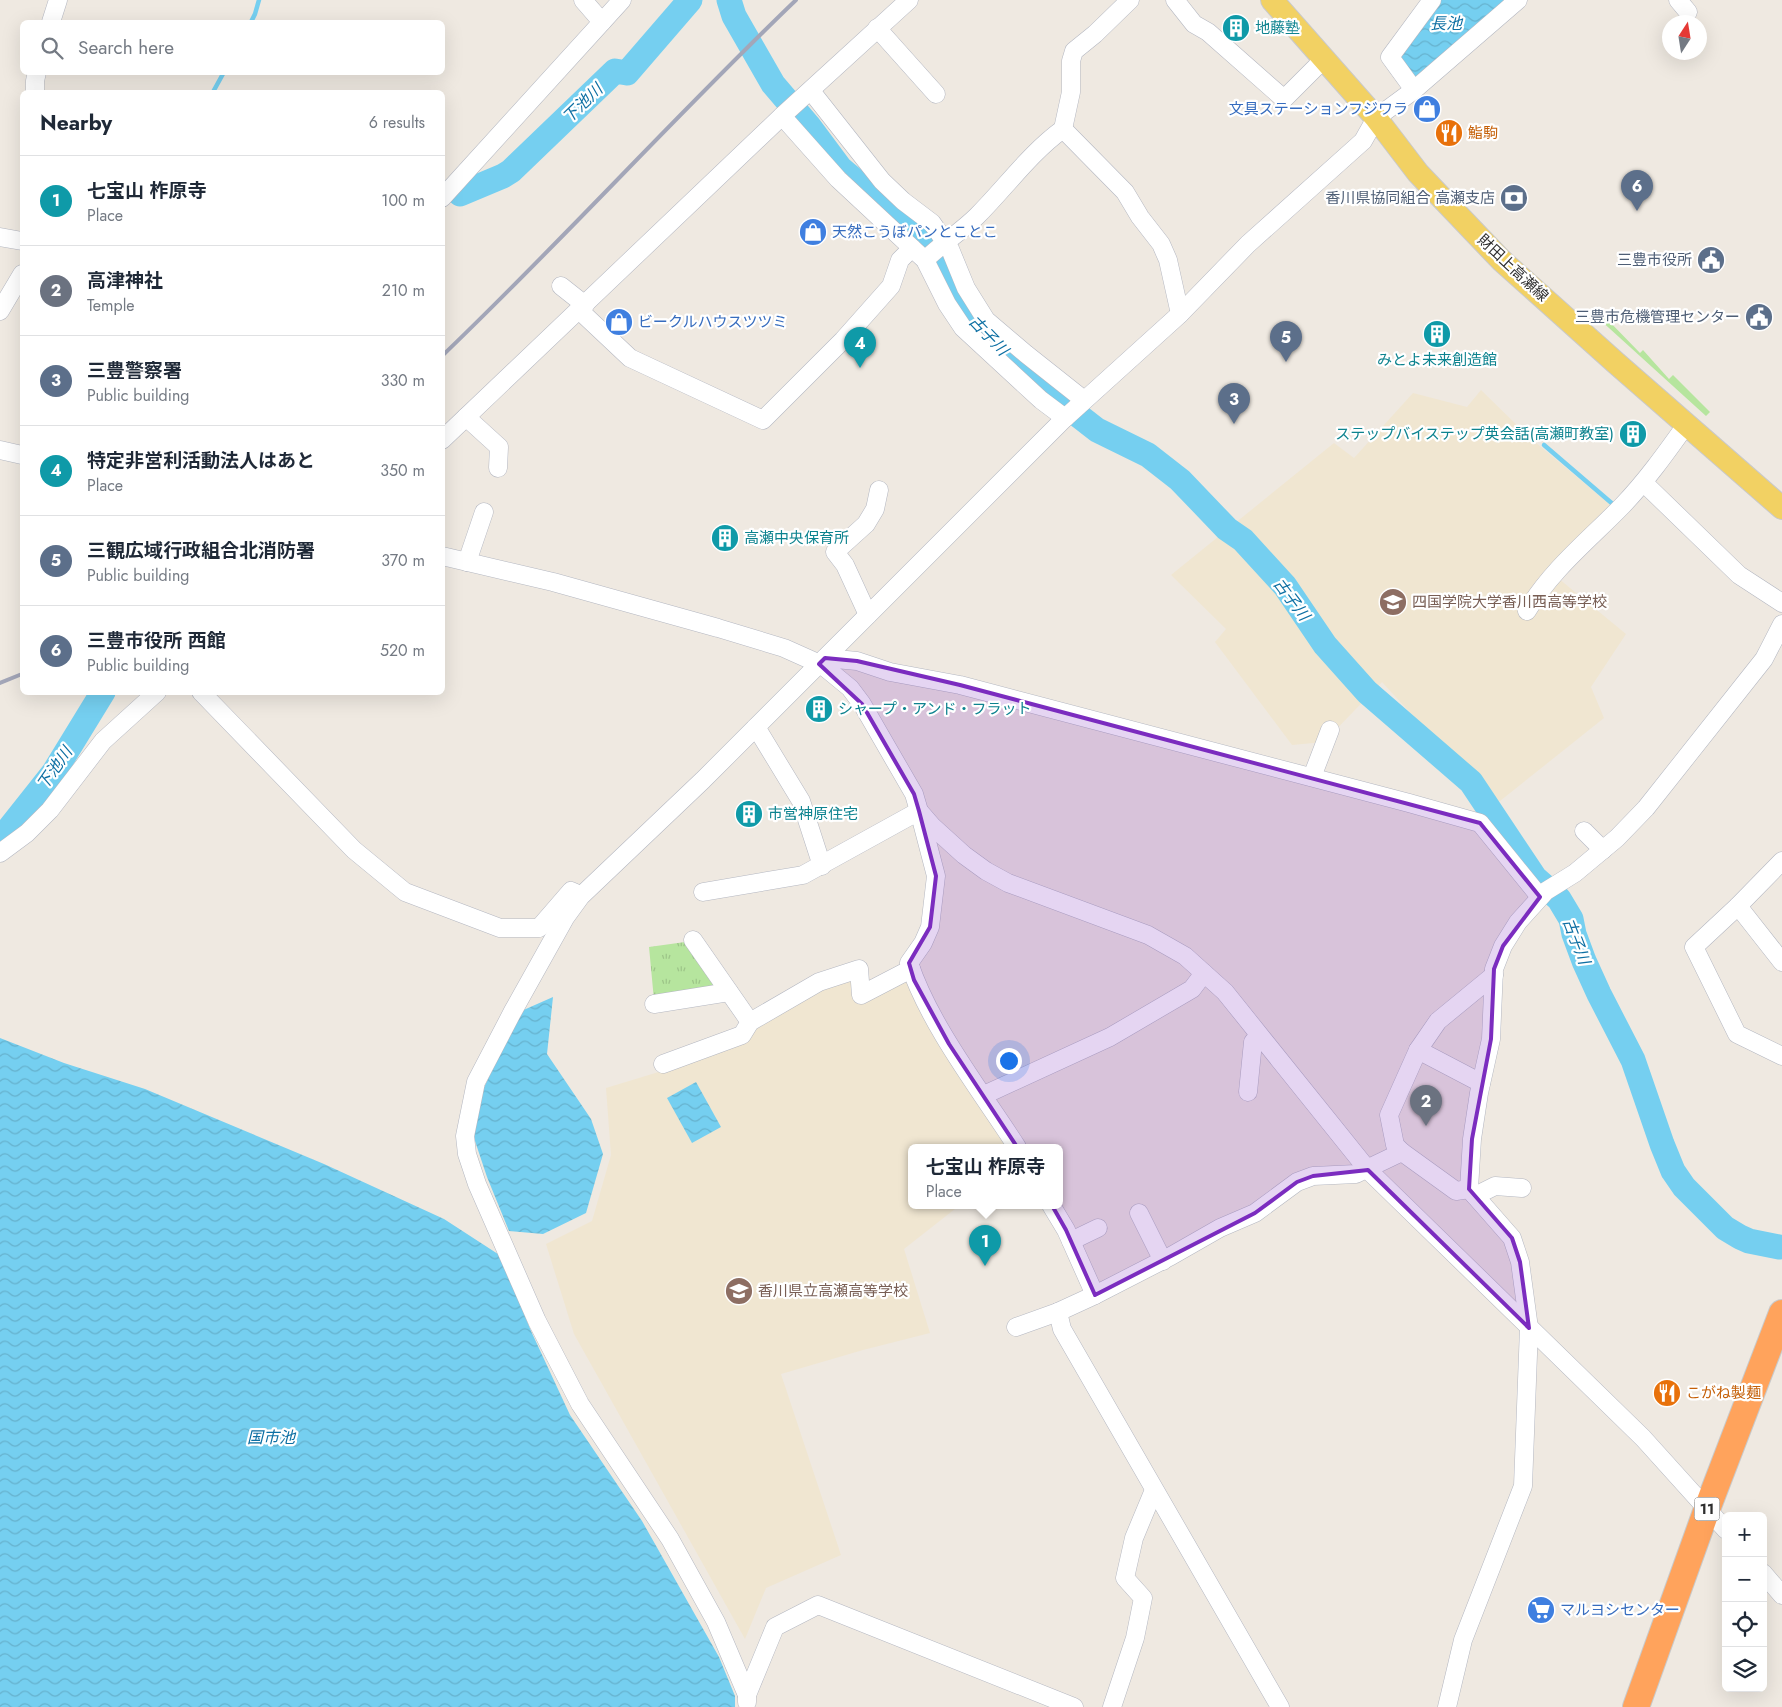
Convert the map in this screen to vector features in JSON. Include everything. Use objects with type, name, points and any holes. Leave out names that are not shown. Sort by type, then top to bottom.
[{"type":"highway","name":"11","points":[[1636,1707],[1707,1509],[1782,1313]]},
{"type":"main road","name":"財田上高瀬線","points":[[1272,0],[1376,118],[1418,172],[1501,260],[1782,508]]},
{"type":"street","points":[[52,20],[58,0]]},
{"type":"street","points":[[584,0],[602,22]]},
{"type":"street","points":[[445,195],[622,0]]},
{"type":"street","points":[[445,437],[782,116],[908,0]]},
{"type":"street","points":[[927,258],[976,217],[1013,179],[1043,143],[1063,129],[1070,92],[1071,61],[1074,51],[1095,34],[1130,0]]},
{"type":"street","points":[[1175,0],[1194,24],[1208,32],[1284,100],[1324,59]]},
{"type":"street","points":[[1414,90],[1390,57],[1432,0]]},
{"type":"street","points":[[747,1701],[716,1622],[670,1539],[580,1404],[537,1321],[477,1184],[465,1136],[476,1082],[565,918],[581,896],[703,780],[1065,418],[1180,314],[1248,244],[1363,142],[1376,118],[1414,90],[1518,0]]},
{"type":"street","points":[[877,28],[936,94]]},
{"type":"street","points":[[35,90],[36,75]]},
{"type":"street","points":[[811,91],[882,180],[904,201],[932,223],[950,249],[966,288],[986,320],[1084,400]]},
{"type":"street","points":[[782,116],[838,179],[912,248],[927,258],[946,304],[963,328],[1041,400],[1065,418]]},
{"type":"street","points":[[1063,129],[1125,192],[1140,217],[1160,244],[1168,260],[1180,314]]},
{"type":"street","points":[[0,237],[20,241]]},
{"type":"street","points":[[561,286],[630,358],[763,420],[843,340],[891,286],[900,260],[912,248]]},
{"type":"street","points":[[0,311],[20,277]]},
{"type":"street","points":[[466,417],[499,447],[498,468]]},
{"type":"street","points":[[1528,610],[1534,599],[1575,551],[1644,483],[1686,424]]},
{"type":"street","points":[[0,450],[20,455]]},
{"type":"street","points":[[1644,483],[1739,575],[1782,603]]},
{"type":"street","points":[[868,615],[845,565],[835,552],[866,524],[875,509],[879,490]]},
{"type":"street","points":[[467,562],[484,512]]},
{"type":"street","points":[[445,557],[553,582],[784,648],[819,664],[850,688],[862,704],[914,794],[936,876],[930,926],[923,943],[909,963],[914,980],[949,1044],[1015,1144]]},
{"type":"street","points":[[1447,1707],[1463,1640],[1523,1486],[1529,1328],[1520,1262],[1512,1238],[1472,1192],[1472,1139],[1481,1083],[1491,1039],[1494,969],[1503,946],[1518,922],[1540,897],[1546,891],[1575,873],[1603,850],[1646,808],[1764,659],[1782,624]]},
{"type":"street","points":[[819,664],[857,660],[890,672],[960,685],[1480,823],[1540,897]]},
{"type":"street","points":[[0,853],[27,833],[44,816],[103,741],[154,695]]},
{"type":"street","points":[[204,695],[354,850],[405,892],[500,928],[539,928],[571,891],[581,896]]},
{"type":"street","points":[[756,727],[801,801],[822,866]]},
{"type":"street","points":[[1312,777],[1330,730]]},
{"type":"street","points":[[703,892],[803,875],[919,811]]},
{"type":"street","points":[[919,811],[932,826],[964,855],[1001,879],[1033,894],[1148,935],[1185,956],[1225,992],[1368,1170],[1643,1438],[1722,1526]]},
{"type":"street","points":[[1584,831],[1603,850]]},
{"type":"street","points":[[1782,861],[1694,947],[1737,1034],[1782,1056]]},
{"type":"street","points":[[1738,906],[1782,962]]},
{"type":"street","points":[[693,940],[750,1022]]},
{"type":"street","points":[[663,1064],[742,1035],[750,1022],[819,982],[859,968],[861,995],[911,969]]},
{"type":"street","points":[[984,1095],[1110,1037],[1192,990],[1204,973]]},
{"type":"street","points":[[1494,976],[1438,1021],[1418,1050],[1389,1115],[1395,1145],[1456,1191],[1472,1192],[1495,1186],[1522,1188]]},
{"type":"street","points":[[654,1004],[729,992]]},
{"type":"street","points":[[1248,1092],[1254,1042],[1259,1035]]},
{"type":"street","points":[[1418,1050],[1481,1083]]},
{"type":"street","points":[[1016,1328],[1095,1295],[1220,1228],[1255,1213],[1297,1182],[1313,1176],[1356,1174],[1368,1170],[1402,1152]]},
{"type":"street","points":[[1053,1209],[1071,1241],[1095,1295]]},
{"type":"street","points":[[1139,1213],[1163,1260]]},
{"type":"street","points":[[1071,1241],[1098,1228]]},
{"type":"street","points":[[1058,1312],[1062,1329],[1280,1707]]},
{"type":"street","points":[[1112,1707],[1135,1638],[1143,1598],[1125,1578],[1134,1538],[1154,1490]]},
{"type":"street","points":[[1767,1578],[1782,1595]]},
{"type":"street","points":[[747,1701],[776,1627],[818,1605],[1074,1707]]},
{"type":"highlighted area","points":[[825,658],[857,661],[960,685],[1480,823],[1540,897],[1503,946],[1494,969],[1491,1039],[1472,1139],[1469,1189],[1512,1238],[1520,1262],[1529,1328],[1368,1170],[1313,1176],[1297,1182],[1255,1213],[1095,1295],[1066,1230],[1029,1165],[949,1044],[914,980],[909,963],[930,927],[936,876],[919,811],[914,794],[862,704],[819,664]]},
{"type":"shaded area","name":"四国学院大学香川西高等学校","points":[[1481,390],[1529,437],[1613,507],[1547,569],[1626,634],[1591,687],[1604,718],[1495,805],[1382,682],[1324,742],[1292,745],[1215,642],[1226,629],[1171,575],[1334,443],[1354,458],[1413,393],[1467,407]]},
{"type":"shaded area","name":"香川県立高瀬高等学校","points":[[906,974],[1006,1144],[908,1144],[908,1209],[955,1209],[904,1249],[930,1333],[781,1374],[841,1555],[766,1588],[745,1639],[574,1334],[546,1244],[592,1221],[611,1155],[606,1088],[685,1064],[755,1026],[819,987],[854,975],[857,1001]]},
{"type":"green space","points":[[1606,310],[1608,312],[1604,316],[1640,353],[1643,350],[1669,379],[1673,375],[1710,412],[1706,416],[1598,318]]},
{"type":"green space","points":[[685,942],[720,990],[654,1000],[649,947]]},
{"type":"water","name":"長池","points":[[1436,0],[1507,0],[1413,80],[1393,55]]},
{"type":"water","points":[[553,997],[547,1054],[591,1119],[603,1154],[586,1213],[543,1234],[509,1231],[487,1177],[474,1138],[481,1094],[519,1012]]},
{"type":"water","name":"国市池","points":[[0,1038],[64,1063],[145,1089],[324,1164],[444,1219],[501,1256],[531,1331],[570,1415],[642,1521],[719,1657],[735,1696],[735,1707],[0,1707]]},
{"type":"water","points":[[696,1082],[721,1127],[692,1143],[667,1098]]},
{"type":"waterway","points":[[252,20],[259,0]]},
{"type":"waterway","name":"下池川","points":[[460,194],[511,171],[615,71],[627,73],[690,0]]},
{"type":"waterway","name":"古子川","points":[[729,0],[734,16],[773,84],[808,125],[840,168],[918,234],[943,265],[967,313],[994,343],[1052,395],[1097,430],[1148,455],[1180,480],[1227,529],[1243,540],[1285,586],[1325,645],[1367,692],[1471,782],[1535,878],[1559,899],[1571,919],[1574,934],[1584,961],[1633,1060],[1673,1171],[1684,1187],[1725,1228],[1749,1241],[1779,1247]]},
{"type":"waterway","points":[[214,90],[222,75]]},
{"type":"waterway","points":[[1544,445],[1615,506]]},
{"type":"waterway","name":"下池川","points":[[0,840],[54,772],[101,695]]},
{"type":"railway","points":[[445,353],[796,0]]},
{"type":"railway","points":[[0,683],[20,675]]},
{"type":"place","name":"地藤塾","points":[[1236,28]]},
{"type":"place","name":"文具ステーションフジワラ","points":[[1427,109]]},
{"type":"place","name":"鮨駒","points":[[1449,133]]},
{"type":"place","name":"香川県協同組合 高瀬支店","points":[[1514,198]]},
{"type":"place","name":"三豊市役所 西館","points":[[1637,211]]},
{"type":"place","name":"天然こうぼパンとことこ","points":[[813,232]]},
{"type":"place","name":"三豊市役所","points":[[1711,260]]},
{"type":"place","name":"三豊市危機管理センター","points":[[1759,317]]},
{"type":"place","name":"ビークルハウスツツミ","points":[[619,322]]},
{"type":"place","name":"みとよ未来創造館","points":[[1437,334]]},
{"type":"place","name":"三観広域行政組合北消防署","points":[[1286,362]]},
{"type":"place","name":"特定非営利活動法人はあと","points":[[860,368]]},
{"type":"place","name":"三豊警察署","points":[[1234,424]]},
{"type":"place","name":"ステップバイステップ英会話(高瀬町教室)","points":[[1633,434]]},
{"type":"place","name":"高瀬中央保育所","points":[[725,538]]},
{"type":"place","name":"四国学院大学香川西高等学校","points":[[1393,602]]},
{"type":"place","name":"シャープ・アンド・フラット","points":[[819,709]]},
{"type":"place","name":"市営神原住宅","points":[[749,814]]},
{"type":"place","name":"高津神社","points":[[1426,1126]]},
{"type":"place","name":"七宝山 柞原寺","points":[[985,1266]]},
{"type":"place","name":"香川県立高瀬高等学校","points":[[739,1291]]},
{"type":"place","name":"こがね製麺","points":[[1667,1393]]},
{"type":"place","name":"マルヨシセンター","points":[[1541,1610]]}]
